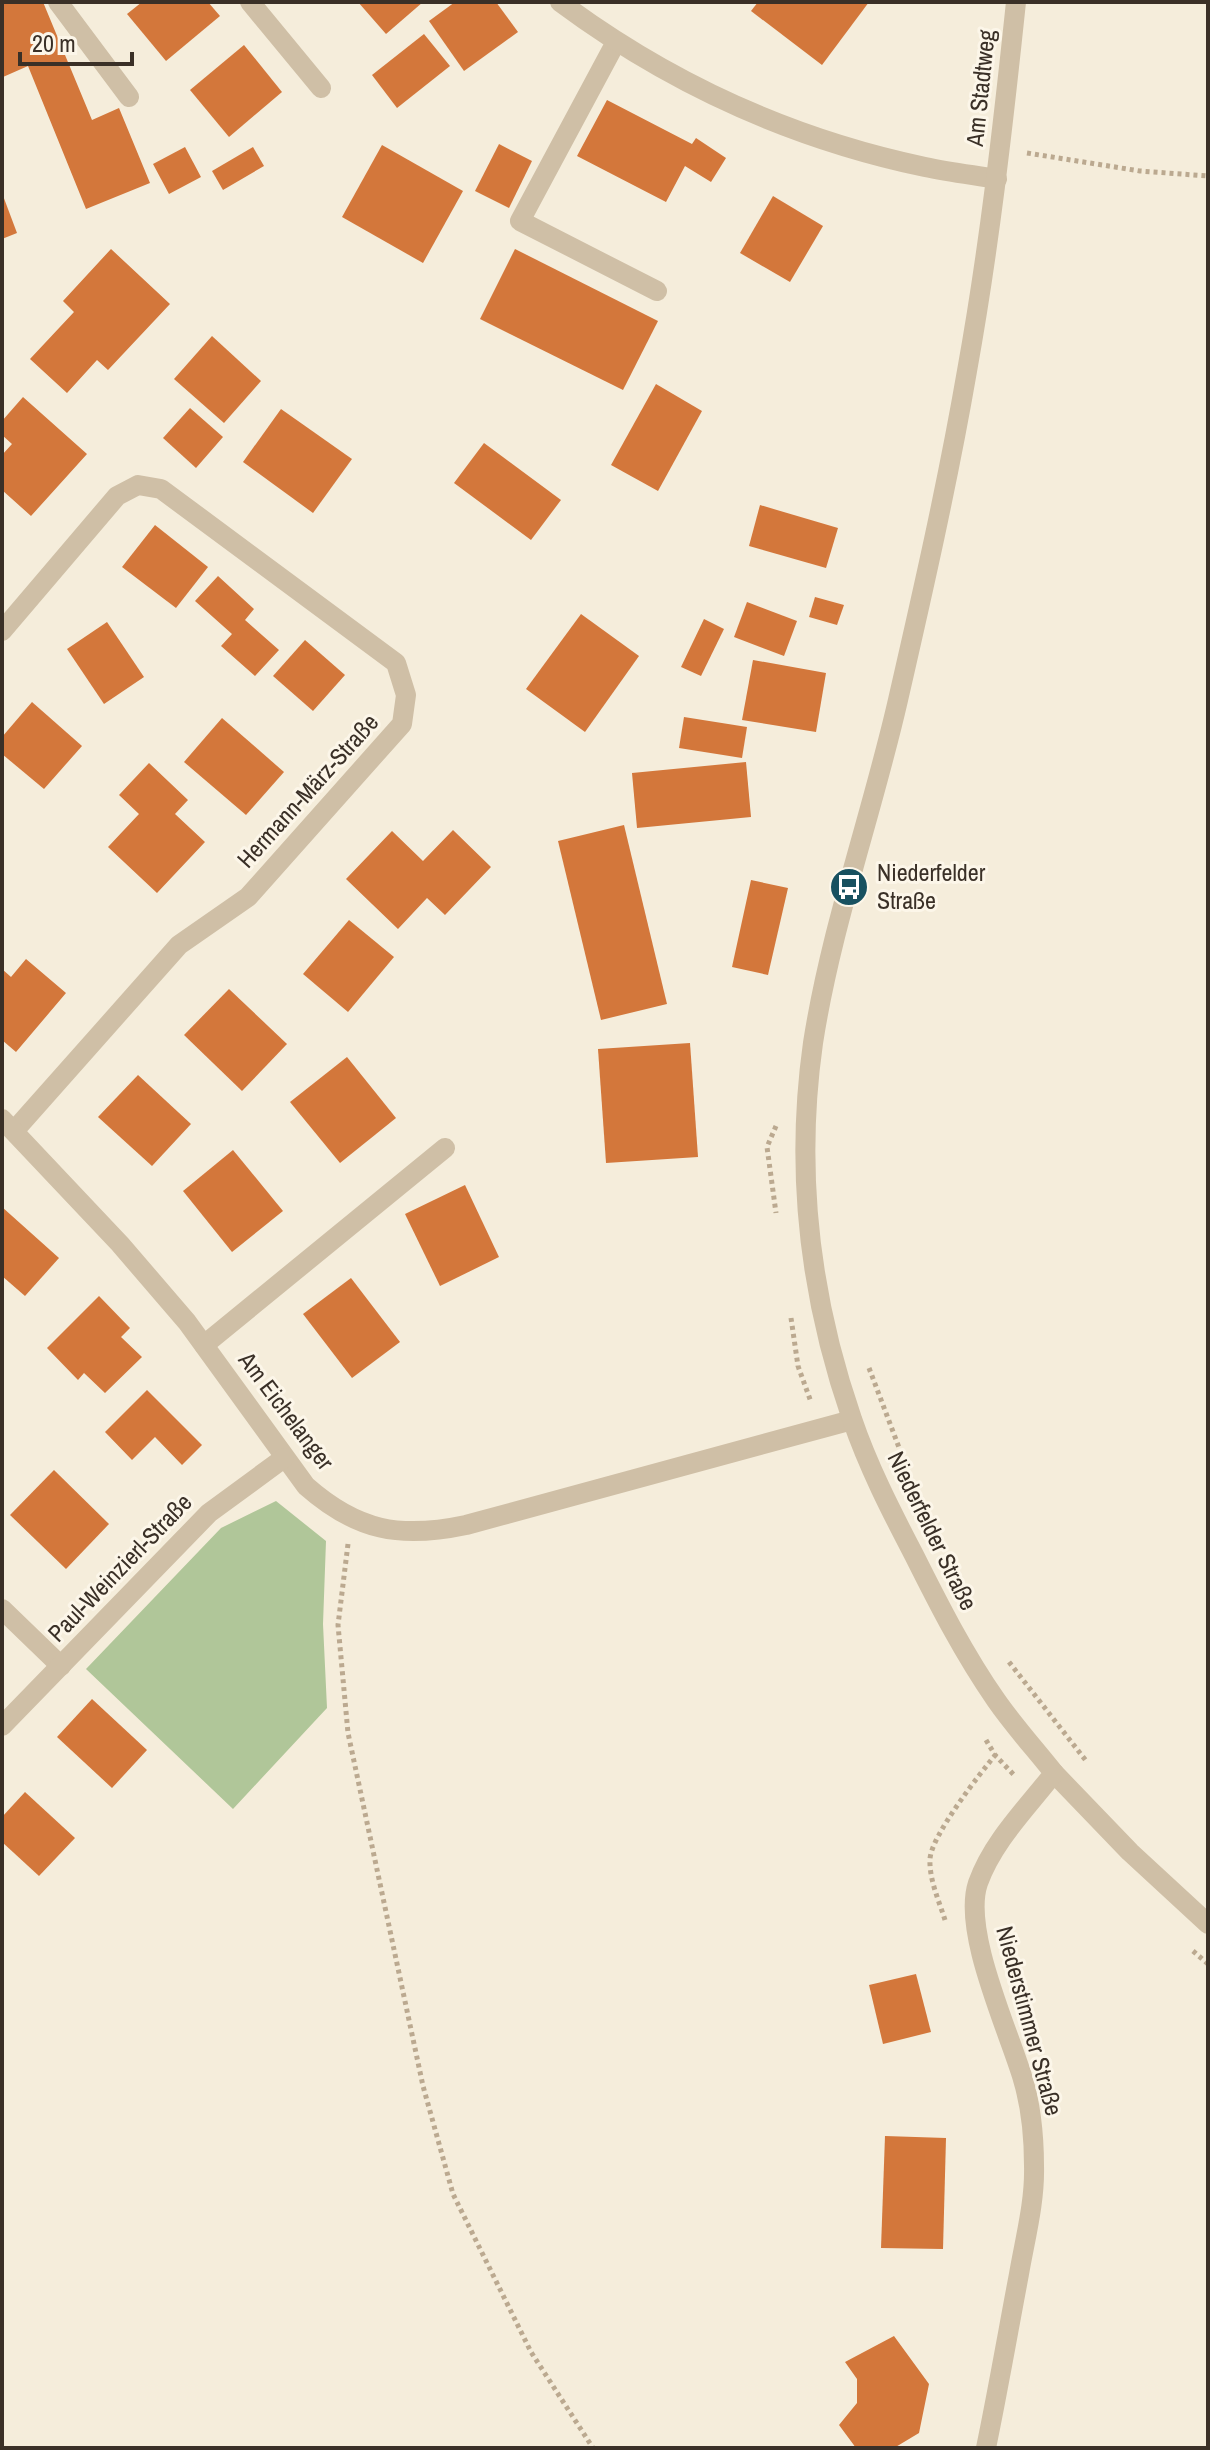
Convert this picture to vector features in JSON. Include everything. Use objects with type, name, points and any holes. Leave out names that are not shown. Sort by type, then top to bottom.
[{"type":"street","points":[[58,2],[129,97]]},
{"type":"street","points":[[250,2],[321,88]]},
{"type":"street","points":[[560,2],[616,42],[736,107],[855,149],[925,168],[997,179]]},
{"type":"street","name":"Am Stadtweg","points":[[997,179],[1016,2]]},
{"type":"street","points":[[616,42],[520,221],[657,291]]},
{"type":"street","name":"Niederfelder Straße","points":[[997,179],[967,372],[946,474],[897,703],[827,975],[814,1040],[806,1104],[804,1181],[812,1262],[852,1420],[886,1500],[957,1640],[999,1704],[1054,1773],[1130,1852],[1208,1924]]},
{"type":"street","name":"Hermann-März-Straße","points":[[2,631],[117,496],[138,485],[161,489],[396,663],[406,695],[402,724],[248,897],[179,945],[8,1125]]},
{"type":"street","name":"Am Eichelanger","points":[[8,1125],[120,1244],[204,1345],[306,1486],[351,1519],[375,1528],[432,1532],[852,1420]]},
{"type":"street","points":[[204,1345],[445,1148]]},
{"type":"street","name":"Paul-Weinzierl-Straße","points":[[2,1726],[209,1513],[284,1458]]},
{"type":"street","points":[[2,1609],[61,1666]]},
{"type":"street","name":"Niederstimmer Straße","points":[[986,2448],[1035,2170],[1032,2123],[1023,2079],[980,1947],[973,1914],[977,1886],[987,1862],[1054,1773]]},
{"type":"path","points":[[1000,149],[1140,171],[1208,176]]},
{"type":"path","points":[[778,1225],[767,1147],[779,1120]]},
{"type":"path","points":[[789,1304],[798,1366],[821,1429]]},
{"type":"path","points":[[866,1358],[910,1477]]},
{"type":"path","points":[[351,1519],[338,1625],[348,1733],[423,2086],[453,2194],[531,2352],[593,2448]]},
{"type":"path","points":[[1004,1655],[1091,1767]]},
{"type":"path","points":[[979,1727],[995,1755],[1035,1798]]},
{"type":"path","points":[[945,1923],[930,1858],[935,1839],[995,1755]]},
{"type":"path","points":[[1187,1946],[1208,1964]]},
{"type":"green space","points":[[276,1501],[326,1541],[323,1624],[327,1708],[233,1809],[86,1669],[221,1528]]},
{"type":"building","points":[[2,2],[43,2],[92,120],[119,108],[150,183],[86,209],[28,66],[3,77]]},
{"type":"building","points":[[142,2],[208,2],[220,16],[166,61],[127,14]]},
{"type":"building","points":[[358,2],[423,2],[386,34]]},
{"type":"building","points":[[455,2],[496,2],[518,32],[464,71],[429,21]]},
{"type":"building","points":[[758,2],[869,2],[822,65],[751,11]]},
{"type":"building","points":[[424,34],[450,66],[397,108],[372,75]]},
{"type":"building","points":[[244,45],[282,92],[229,137],[190,90]]},
{"type":"building","points":[[607,100],[692,144],[696,138],[726,158],[711,182],[685,166],[666,202],[577,156]]},
{"type":"building","points":[[499,144],[532,161],[509,208],[475,191]]},
{"type":"building","points":[[382,145],[463,191],[423,263],[342,217]]},
{"type":"building","points":[[185,147],[201,177],[169,194],[153,164]]},
{"type":"building","points":[[253,147],[264,166],[223,190],[212,171]]},
{"type":"building","points":[[2,193],[17,233],[2,239]]},
{"type":"building","points":[[773,196],[823,226],[790,282],[740,253]]},
{"type":"building","points":[[111,249],[170,304],[108,370],[97,360],[67,393],[30,359],[74,312],[63,301]]},
{"type":"building","points":[[515,249],[658,321],[623,390],[480,319]]},
{"type":"building","points":[[212,336],[261,381],[224,423],[174,379]]},
{"type":"building","points":[[656,384],[702,411],[658,491],[611,465]]},
{"type":"building","points":[[23,397],[87,454],[31,516],[2,490],[2,455],[12,444],[2,435],[2,421]]},
{"type":"building","points":[[190,408],[223,437],[196,468],[163,438]]},
{"type":"building","points":[[281,409],[352,459],[313,513],[243,462]]},
{"type":"building","points":[[484,443],[561,500],[531,540],[454,483]]},
{"type":"building","points":[[760,505],[838,528],[826,568],[749,546]]},
{"type":"building","points":[[155,525],[208,567],[176,608],[122,567]]},
{"type":"building","points":[[218,576],[254,609],[245,620],[279,650],[255,676],[221,646],[232,634],[195,601]]},
{"type":"building","points":[[815,597],[844,605],[837,625],[809,617]]},
{"type":"building","points":[[747,602],[797,621],[784,656],[734,637]]},
{"type":"building","points":[[581,614],[639,656],[585,732],[526,689]]},
{"type":"building","points":[[704,619],[724,629],[701,676],[681,667]]},
{"type":"building","points":[[107,622],[144,677],[104,704],[67,649]]},
{"type":"building","points":[[305,640],[345,675],[313,711],[273,676]]},
{"type":"building","points":[[753,660],[826,673],[816,732],[742,720]]},
{"type":"building","points":[[32,702],[82,746],[44,789],[2,754],[2,737]]},
{"type":"building","points":[[684,717],[747,727],[742,758],[679,748]]},
{"type":"building","points":[[222,718],[284,772],[246,815],[184,762]]},
{"type":"building","points":[[746,762],[751,817],[637,828],[632,773]]},
{"type":"building","points":[[149,763],[188,800],[175,814],[205,842],[157,893],[108,847],[139,814],[119,795]]},
{"type":"building","points":[[624,825],[667,1004],[601,1020],[558,841]]},
{"type":"building","points":[[453,830],[491,867],[445,915],[427,898],[398,929],[346,879],[392,831],[423,861]]},
{"type":"building","points":[[751,880],[788,888],[768,975],[732,967]]},
{"type":"building","points":[[349,920],[394,957],[348,1012],[303,974]]},
{"type":"building","points":[[26,959],[66,993],[16,1052],[2,1040],[2,969],[11,977]]},
{"type":"building","points":[[229,989],[287,1044],[242,1091],[184,1035]]},
{"type":"building","points":[[690,1043],[698,1157],[606,1163],[598,1049]]},
{"type":"building","points":[[347,1057],[396,1118],[340,1163],[290,1102]]},
{"type":"building","points":[[138,1075],[191,1124],[152,1166],[98,1117]]},
{"type":"building","points":[[233,1150],[283,1211],[232,1252],[183,1191]]},
{"type":"building","points":[[465,1185],[499,1257],[440,1286],[405,1214]]},
{"type":"building","points":[[2,1207],[59,1258],[25,1296],[2,1276]]},
{"type":"building","points":[[351,1278],[400,1342],[352,1378],[303,1314]]},
{"type":"building","points":[[99,1296],[130,1328],[121,1337],[142,1357],[105,1393],[84,1373],[78,1380],[47,1348]]},
{"type":"building","points":[[147,1390],[202,1445],[182,1465],[155,1437],[132,1460],[105,1432]]},
{"type":"building","points":[[54,1470],[109,1524],[66,1569],[10,1515]]},
{"type":"building","points":[[92,1699],[147,1750],[112,1788],[57,1737]]},
{"type":"building","points":[[25,1792],[75,1838],[39,1876],[2,1842],[2,1817]]},
{"type":"building","points":[[916,1974],[931,2032],[883,2044],[869,1985]]},
{"type":"building","points":[[885,2136],[946,2138],[943,2249],[881,2248]]},
{"type":"building","points":[[894,2336],[929,2384],[919,2433],[894,2448],[856,2448],[839,2425],[857,2403],[857,2379],[845,2362]]},
{"type":"place","name":"Niederfelder Straße","points":[[849,887]]}]
